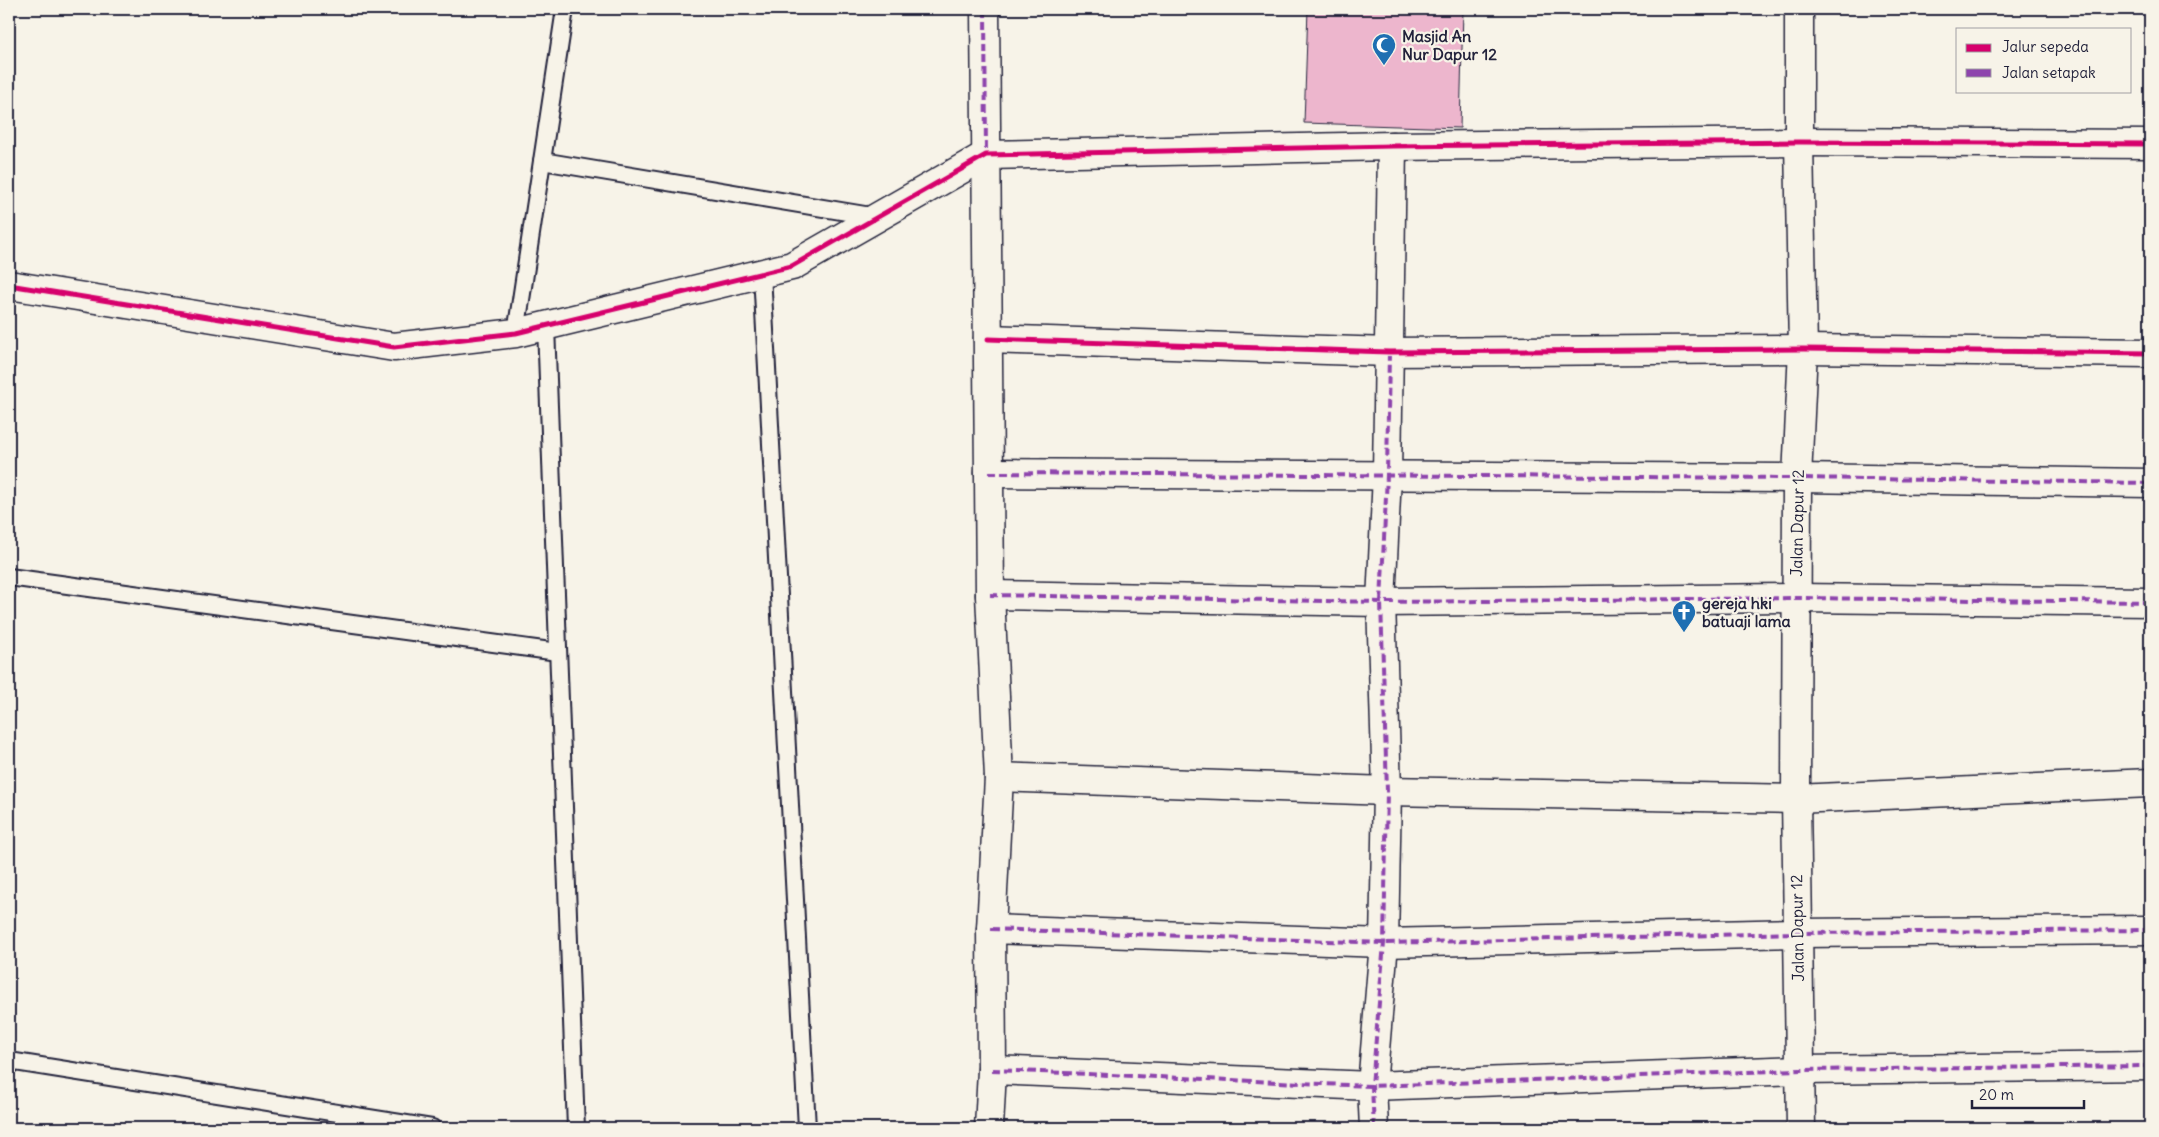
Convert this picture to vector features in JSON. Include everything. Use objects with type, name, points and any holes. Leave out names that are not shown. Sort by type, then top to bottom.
[{"type":"street","points":[[985,9],[990,595],[998,777],[992,929],[992,1070],[989,1128]]},
{"type":"street","name":"Jalan Dapur 12","points":[[1800,9],[1799,142],[1803,349],[1798,478],[1796,799],[1801,1128]]},
{"type":"street","points":[[9,285],[394,347],[516,333],[792,266],[986,155],[1392,146],[1799,142],[2150,144]]},
{"type":"street","points":[[1374,1128],[1372,1086],[1384,943],[1387,791],[1381,602],[1389,352],[1392,146]]},
{"type":"street","points":[[988,339],[1389,352],[1803,349],[2150,353]]},
{"type":"street","points":[[989,473],[1386,474],[2150,483]]},
{"type":"street","points":[[990,595],[1381,602],[1797,598],[2150,602]]},
{"type":"street","points":[[998,777],[1387,791],[1796,799],[2150,783]]},
{"type":"street","points":[[992,929],[1384,943],[1797,933],[2150,930]]},
{"type":"street","points":[[992,1070],[1372,1086],[1800,1070],[2150,1066]]},
{"type":"lane","points":[[516,333],[565,9]]},
{"type":"lane","points":[[542,161],[877,217]]},
{"type":"lane","points":[[762,273],[807,1128]]},
{"type":"lane","points":[[546,326],[576,1128]]},
{"type":"lane","points":[[9,577],[558,652]]},
{"type":"lane","points":[[9,1061],[432,1128]]},
{"type":"building","name":"Masjid An Nur Dapur 12","points":[[1308,9],[1463,9],[1460,128],[1304,123]]},
{"type":"marked path","points":[[985,9],[986,155]]},
{"type":"marked path","points":[[1374,1128],[1372,1086],[1384,943],[1387,791],[1381,602],[1387,475],[1389,352]]},
{"type":"marked path","points":[[989,473],[1797,478],[2150,483]]},
{"type":"marked path","points":[[990,595],[1381,602],[1797,598],[2150,602]]},
{"type":"marked path","points":[[991,929],[1384,943],[1797,933],[2150,930]]},
{"type":"marked path","points":[[992,1070],[1372,1086],[1800,1070],[2150,1066]]},
{"type":"cycle path","points":[[9,285],[394,347],[516,333],[792,266],[986,155],[1392,146],[1799,142],[2150,144]]},
{"type":"cycle path","points":[[988,339],[1389,352],[1803,349],[2150,353]]},
{"type":"place","name":"Masjid An Nur Dapur 12","points":[[1384,66]]},
{"type":"place","name":"gereja hki batuaji lama","points":[[1684,633]]}]
